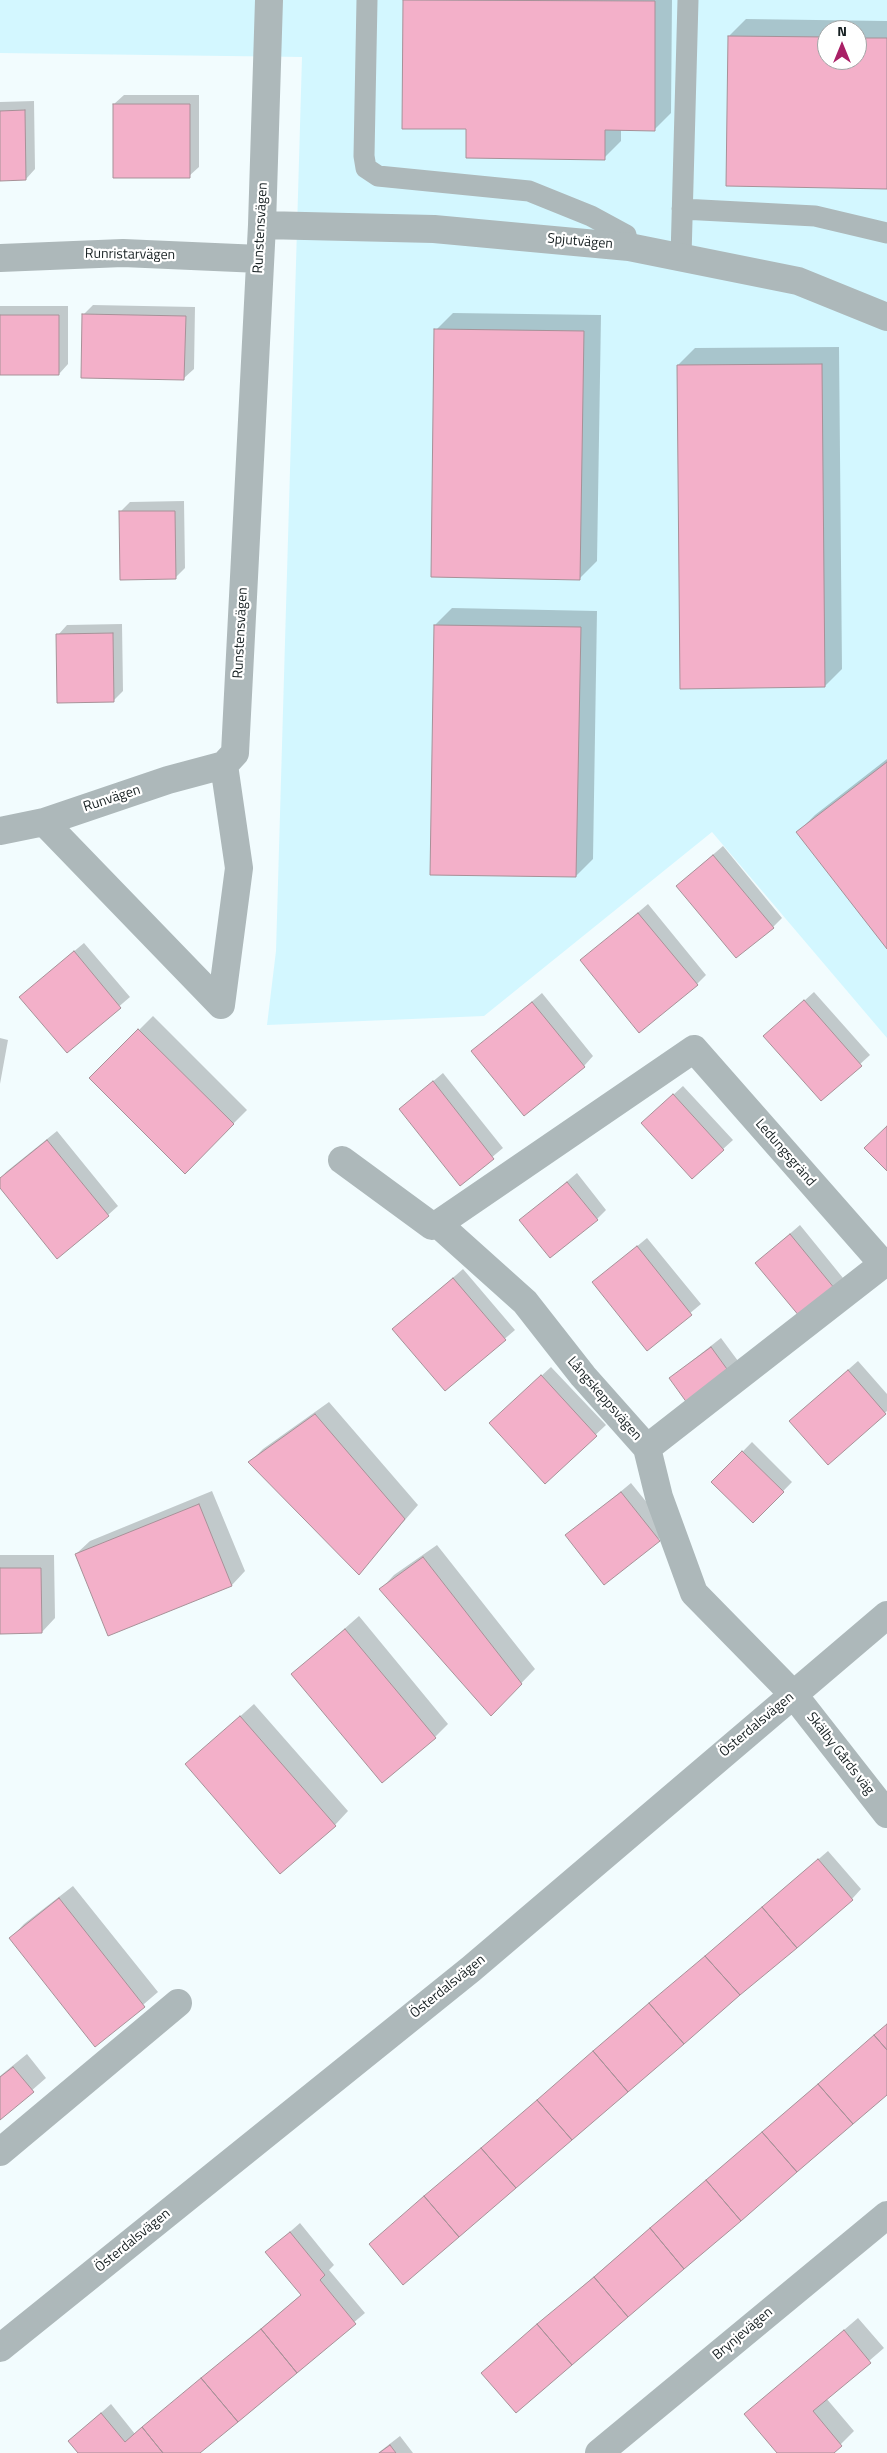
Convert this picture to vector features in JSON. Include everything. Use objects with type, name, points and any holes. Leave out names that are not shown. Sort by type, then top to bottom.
[{"type":"street","name":"Runstensvägen","points":[[224,765],[235,753],[262,225],[269,0]]},
{"type":"street","name":"Spjutvägen","points":[[262,225],[434,229],[629,247],[798,281],[887,317]]},
{"type":"street","name":"Runristarvägen","points":[[0,258],[123,253],[260,259]]},
{"type":"street","points":[[44,822],[221,1005],[239,868],[224,765]]},
{"type":"street","name":"Runvägen","points":[[0,831],[44,822],[168,780],[224,765]]},
{"type":"street","name":"Ledungsgränd","points":[[438,1224],[694,1049],[883,1264],[647,1448]]},
{"type":"street","name":"Långskeppsvägen","points":[[342,1160],[432,1226],[438,1224],[526,1302],[583,1376],[647,1448],[659,1497],[694,1593],[793,1694]]},
{"type":"street","name":"Österdalsvägen","points":[[0,2348],[470,1970],[887,1615]]},
{"type":"street","name":"Skälby Gårds väg","points":[[793,1694],[887,1814]]},
{"type":"street","points":[[0,2152],[178,2003]]},
{"type":"street","name":"Brynjevägen","points":[[599,2453],[887,2215]]},
{"type":"lane","points":[[366,0],[364,156],[366,168],[378,176],[528,192],[590,216],[626,235],[629,247]]},
{"type":"lane","points":[[681,257],[688,0]]},
{"type":"lane","points":[[682,209],[815,216],[887,232]]},
{"type":"shaded area","points":[[0,0],[887,0],[887,1038],[712,832],[484,1016],[267,1025],[276,951],[302,57],[0,53]]},
{"type":"building","points":[[403,0],[655,1],[655,131],[605,130],[605,160],[466,158],[466,129],[402,129]]},
{"type":"building","points":[[728,36],[817,37],[817,70],[867,70],[867,38],[887,38],[887,189],[726,186]]},
{"type":"building","points":[[113,104],[190,104],[190,178],[113,178]]},
{"type":"building","points":[[25,110],[26,180],[0,181],[0,111]]},
{"type":"building","points":[[82,314],[186,316],[184,380],[81,378]]},
{"type":"building","points":[[0,315],[59,315],[59,375],[0,375]]},
{"type":"building","points":[[434,329],[584,331],[580,580],[431,577]]},
{"type":"building","points":[[822,364],[825,687],[680,689],[677,365]]},
{"type":"building","points":[[119,511],[175,511],[176,579],[120,580]]},
{"type":"building","points":[[434,625],[581,627],[576,877],[430,875]]},
{"type":"building","points":[[113,633],[114,702],[57,703],[56,634]]},
{"type":"building","points":[[887,762],[887,949],[796,832]]},
{"type":"building","points":[[713,855],[774,928],[736,958],[676,886]]},
{"type":"building","points":[[638,913],[698,985],[639,1033],[580,960]]},
{"type":"building","points":[[74,951],[121,1008],[67,1053],[19,997]]},
{"type":"building","points":[[804,1000],[862,1066],[821,1101],[763,1036]]},
{"type":"building","points":[[532,1002],[585,1067],[524,1116],[471,1051]]},
{"type":"building","points":[[138,1029],[234,1124],[185,1174],[89,1078]]},
{"type":"building","points":[[433,1081],[494,1159],[460,1186],[399,1109]]},
{"type":"building","points":[[673,1094],[724,1150],[692,1179],[641,1123]]},
{"type":"building","points":[[887,1126],[887,1171],[864,1148]]},
{"type":"building","points":[[47,1140],[109,1216],[57,1259],[0,1188],[0,1178]]},
{"type":"building","points":[[567,1182],[598,1220],[550,1258],[519,1220]]},
{"type":"building","points":[[790,1234],[835,1289],[800,1317],[755,1263]]},
{"type":"building","points":[[637,1246],[692,1315],[647,1351],[592,1282]]},
{"type":"building","points":[[453,1278],[506,1340],[445,1391],[392,1329]]},
{"type":"building","points":[[711,1347],[732,1376],[690,1407],[669,1378]]},
{"type":"building","points":[[848,1370],[886,1414],[828,1465],[789,1421]]},
{"type":"building","points":[[541,1375],[597,1436],[545,1484],[489,1423]]},
{"type":"building","points":[[315,1414],[405,1519],[359,1575],[248,1462]]},
{"type":"building","points":[[742,1451],[784,1492],[753,1523],[711,1482]]},
{"type":"building","points":[[621,1492],[660,1541],[604,1585],[565,1535]]},
{"type":"building","points":[[199,1504],[232,1586],[108,1636],[75,1554]]},
{"type":"building","points":[[423,1557],[522,1684],[491,1716],[379,1589]]},
{"type":"building","points":[[0,1568],[41,1568],[42,1633],[0,1634]]},
{"type":"building","points":[[345,1629],[436,1738],[382,1783],[291,1674]]},
{"type":"building","points":[[240,1716],[336,1826],[280,1874],[185,1764]]},
{"type":"building","points":[[818,1859],[853,1900],[797,1948],[762,1907]]},
{"type":"building","points":[[59,1898],[145,2007],[95,2047],[9,1938]]},
{"type":"building","points":[[762,1907],[797,1948],[740,1995],[705,1956]]},
{"type":"building","points":[[705,1956],[740,1995],[684,2044],[649,2003]]},
{"type":"building","points":[[649,2003],[684,2044],[628,2092],[593,2051]]},
{"type":"building","points":[[887,2024],[887,2050],[874,2035]]},
{"type":"building","points":[[874,2035],[887,2050],[887,2095],[853,2124],[818,2084]]},
{"type":"building","points":[[593,2051],[628,2092],[572,2140],[537,2100]]},
{"type":"building","points":[[13,2067],[34,2092],[0,2120],[0,2077]]},
{"type":"building","points":[[818,2084],[853,2124],[797,2172],[762,2132]]},
{"type":"building","points":[[537,2100],[572,2140],[516,2188],[481,2148]]},
{"type":"building","points":[[762,2132],[797,2172],[741,2221],[706,2180]]},
{"type":"building","points":[[481,2148],[516,2188],[459,2237],[424,2196]]},
{"type":"building","points":[[706,2180],[741,2221],[684,2269],[650,2228]]},
{"type":"building","points":[[424,2196],[459,2237],[403,2285],[369,2244]]},
{"type":"building","points":[[650,2228],[684,2269],[628,2317],[594,2277]]},
{"type":"building","points":[[290,2232],[325,2275],[320,2280],[356,2324],[297,2373],[261,2329],[301,2295],[265,2252]]},
{"type":"building","points":[[594,2277],[628,2317],[572,2365],[537,2324]]},
{"type":"building","points":[[537,2324],[572,2365],[516,2413],[481,2373]]},
{"type":"building","points":[[261,2329],[297,2373],[238,2422],[201,2378]]},
{"type":"building","points":[[844,2330],[871,2363],[813,2411],[842,2446],[834,2453],[777,2453],[744,2414]]},
{"type":"building","points":[[201,2378],[238,2422],[200,2453],[163,2453],[142,2427]]},
{"type":"building","points":[[101,2413],[125,2442],[142,2427],[163,2453],[78,2453],[68,2441]]},
{"type":"building","points":[[390,2445],[396,2453],[379,2453]]}]
